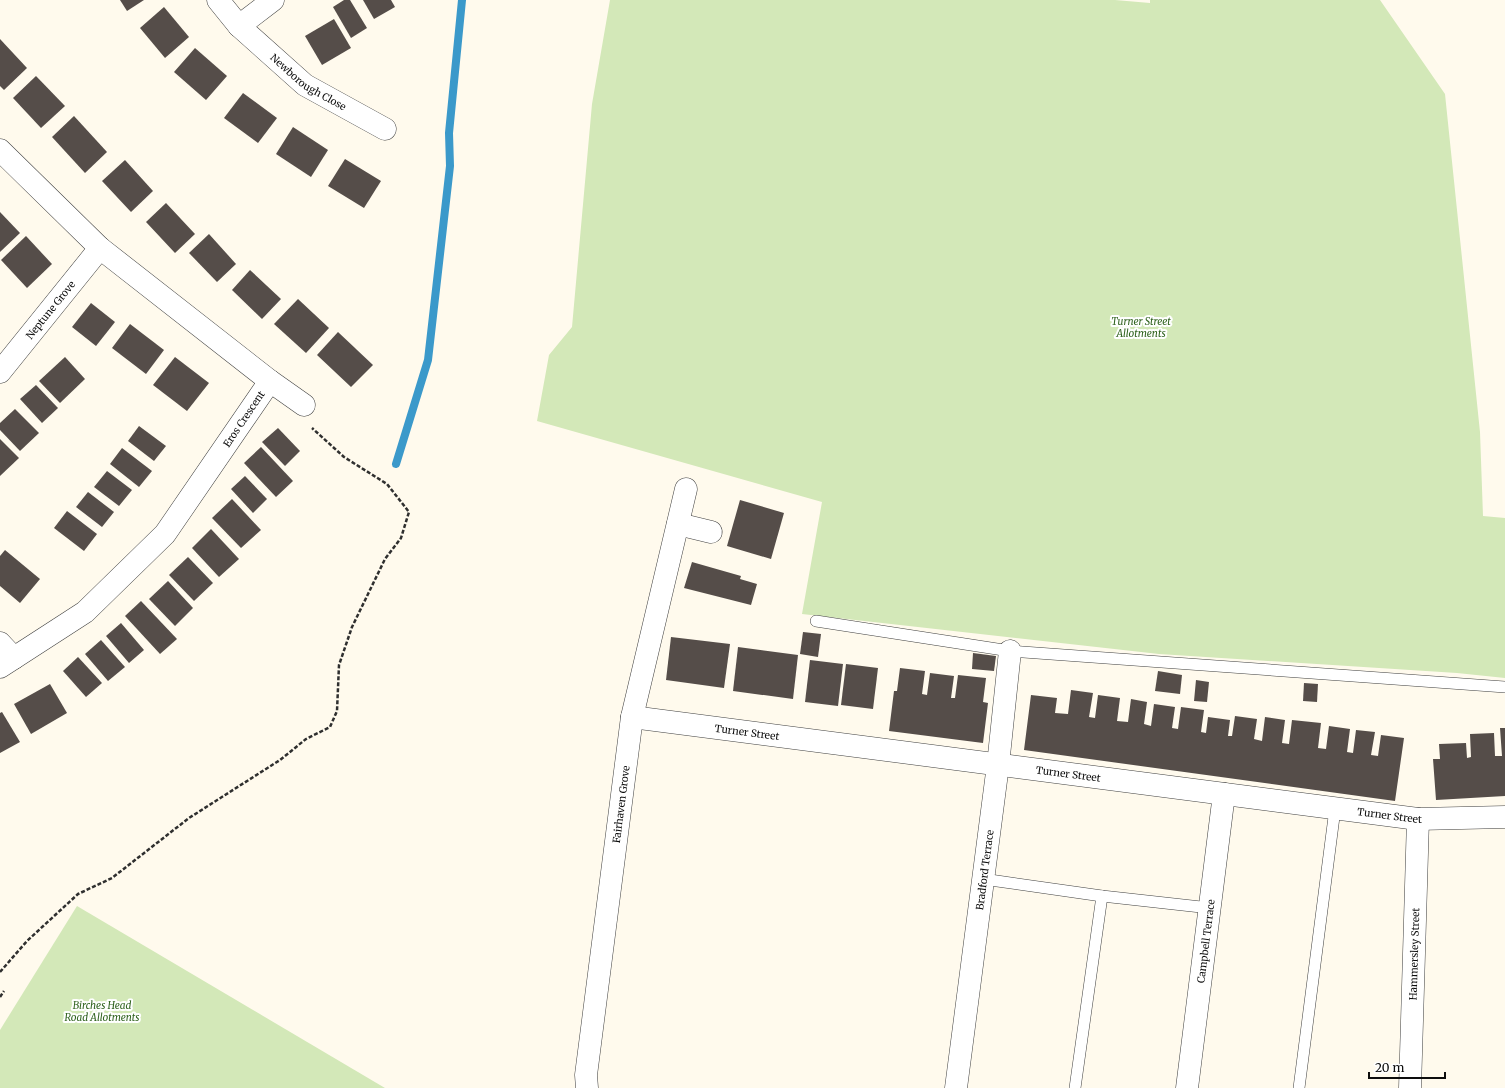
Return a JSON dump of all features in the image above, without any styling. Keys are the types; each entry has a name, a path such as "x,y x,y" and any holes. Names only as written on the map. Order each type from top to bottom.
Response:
{"street":[{"name":"Newborough Close","path":"218,0 239,26 305,85 385,129"},
{"path":"239,26 273,0"},
{"name":"Eros Crescent","path":"0,150 100,248 270,381 165,534 85,612 5,656"},
{"name":"Neptune Grove","path":"0,372 100,248"},
{"path":"270,381 304,405"},
{"name":"Fairhaven Grove","path":"587,1088 586,1075 632,717 686,489"},
{"path":"678,524 711,532"},
{"name":"Bradford Terrace","path":"956,1088 998,764 1010,651"},
{"name":"Turner Street","path":"632,717 1418,819 1505,817"},
{"name":"Campbell Terrace","path":"1186,1088 1224,794"},
{"name":"Hammersley Street","path":"1410,1088 1418,819"}],"lane":[{"path":"816,621 1010,651 1505,687"},
{"path":"1299,1088 1336,809"},
{"path":"983,879 1102,896 1210,908"},
{"path":"1075,1088 1102,896"}],"path":[{"path":"0,972 27,941 78,894 112,878 189,818 280,760 306,739 330,727 337,711 339,665 352,626 385,559 401,538 409,512 387,484 344,457 310,426 304,405"},
{"path":"0,998 4,991"}],"green space":[{"name":"Turner Street Allotments","path":"610,0 1115,0 1150,3 1150,0 1380,0 1445,94 1480,432 1483,516 1505,518 1505,678 1457,673 1159,654 802,614 822,502 537,421 549,355 572,327 592,104"},
{"name":"Birches Head Road Allotments","path":"77,906 385,1088 0,1088 0,1030"}],"building":[{"path":"120,0 144,0 127,11"},
{"path":"344,0 350,0 367,28 351,38 333,7"},
{"path":"363,0 391,0 395,7 374,19"},
{"path":"164,7 189,37 165,58 140,28"},
{"path":"334,19 351,48 322,65 305,36"},
{"path":"0,39 27,68 4,90 0,86"},
{"path":"195,48 227,76 206,100 174,72"},
{"path":"36,76 65,106 41,128 13,98"},
{"path":"243,93 277,118 258,143 224,118"},
{"path":"74,116 107,152 85,173 52,137"},
{"path":"293,127 328,150 311,177 276,154"},
{"path":"345,159 381,181 364,208 328,186"},
{"path":"125,160 153,191 131,212 102,181"},
{"path":"166,203 195,234 175,253 146,222"},
{"path":"0,212 20,233 0,252"},
{"path":"209,234 236,264 217,282 189,253"},
{"path":"26,236 52,264 27,288 1,260"},
{"path":"250,270 281,299 262,319 232,290"},
{"path":"298,299 329,328 306,353 274,324"},
{"path":"91,303 115,322 96,346 72,327"},
{"path":"130,324 164,350 146,374 112,348"},
{"path":"338,332 373,365 351,387 317,355"},
{"path":"65,357 85,379 60,403 39,381"},
{"path":"175,357 209,383 187,411 153,385"},
{"path":"36,385 58,408 42,423 20,399"},
{"path":"15,409 39,433 20,451 0,430 0,423"},
{"path":"139,426 166,446 154,461 128,441"},
{"path":"278,428 300,451 285,466 262,442"},
{"path":"0,439 19,458 0,476"},
{"path":"261,447 293,481 276,497 244,463"},
{"path":"122,448 152,471 139,487 110,464"},
{"path":"107,471 132,490 119,506 94,487"},
{"path":"245,476 267,499 253,513 231,489"},
{"path":"88,492 114,512 102,527 76,507"},
{"path":"232,499 261,530 241,548 212,518"},
{"path":"740,500 784,513 771,559 727,546"},
{"path":"67,511 97,534 84,551 54,528"},
{"path":"211,529 239,559 219,577 192,548"},
{"path":"5,550 40,579 20,603 0,586 0,556"},
{"path":"188,557 213,583 194,601 169,575"},
{"path":"692,562 741,576 740,579 757,584 751,605 684,588"},
{"path":"168,581 193,608 175,626 149,599"},
{"path":"141,601 177,639 160,654 125,616"},
{"path":"121,623 144,650 129,663 106,636"},
{"path":"803,632 821,634 818,657 800,654"},
{"path":"671,637 730,644 724,688 666,680"},
{"path":"101,640 125,667 108,681 85,654"},
{"path":"738,647 798,655 793,699 733,691"},
{"path":"973,653 996,656 994,671 972,669"},
{"path":"78,657 102,683 86,697 63,671"},
{"path":"810,660 843,664 838,706 805,702"},
{"path":"846,664 878,668 873,709 841,705"},
{"path":"900,668 925,671 922,694 927,695 930,673 954,676 951,698 955,698 958,675 986,678 983,702 988,703 983,743 889,731 894,691 897,691"},
{"path":"1158,671 1182,675 1180,694 1155,691"},
{"path":"1196,680 1209,682 1207,702 1194,701"},
{"path":"1304,683 1318,684 1317,702 1303,701"},
{"path":"50,684 67,713 31,734 14,704"},
{"path":"1071,690 1093,693 1089,717 1095,718 1098,695 1120,698 1117,721 1128,722 1131,699 1147,702 1144,724 1151,726 1154,704 1175,707 1172,728 1178,729 1181,707 1204,710 1201,732 1206,733 1208,717 1230,720 1228,736 1232,736 1235,716 1257,719 1254,739 1262,741 1265,717 1285,720 1282,743 1289,744 1292,720 1321,723 1318,748 1326,749 1329,726 1350,729 1347,752 1353,753 1356,730 1375,732 1371,755 1378,756 1381,735 1404,738 1395,801 1024,750 1031,695 1057,698 1055,713 1068,714"},
{"path":"2,712 20,742 0,753 0,713"},
{"path":"1500,728 1505,728 1505,796 1436,800 1433,759 1440,759 1439,744 1466,743 1467,758 1471,757 1470,734 1494,733 1495,756 1502,756"}],"waterway":[{"path":"396,464 428,360 450,166 449,133 462,0"}]}
